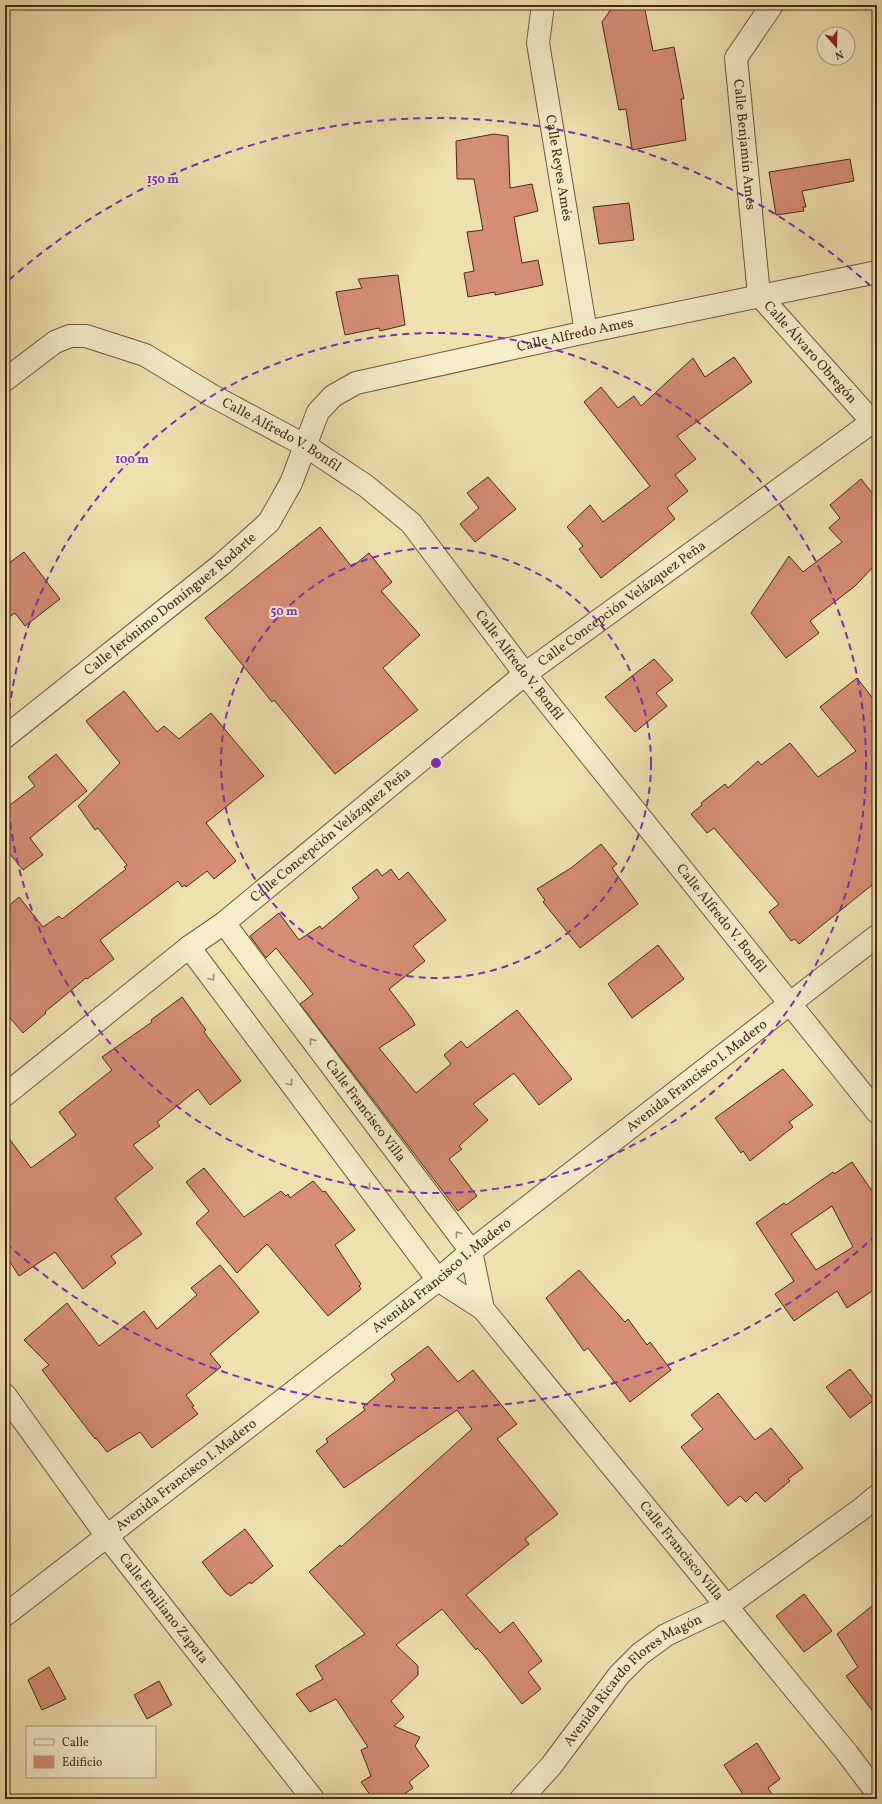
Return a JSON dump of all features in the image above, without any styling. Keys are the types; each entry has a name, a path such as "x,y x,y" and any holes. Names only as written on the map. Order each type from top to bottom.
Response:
{"street":[{"name":"Calle Reyes Amés","path":"543,5 538,43 586,332"},
{"name":"Calle Benjamín Ames","path":"759,295 736,58 772,5"},
{"name":"Calle Alfredo Ames","path":"306,446 318,412 333,396 356,383 759,295 877,272"},
{"name":"Calle Álvaro Obregón","path":"759,295 874,425"},
{"name":"Calle Alfredo V. Bonfil","path":"5,380 55,342 70,336 86,336 145,355 211,394 306,446 366,486 411,523 525,674 877,1112"},
{"name":"Calle Concepción Velázquez Peña","path":"5,1095 189,947 224,922 525,674 874,425"},
{"name":"Calle Jerónimo Domínguez Rodarte","path":"5,737 221,566 269,522 292,484 306,446"},
{"name":"Calle Francisco Villa","path":"224,922 470,1251 483,1309"},
{"name":"Avenida Francisco I. Madero","path":"5,1615 106,1535 438,1280 470,1251 877,936"},
{"name":"Calle Francisco Villa","path":"189,947 438,1280 483,1309 847,1753 877,1794"},
{"name":"Calle Emiliano Zapata","path":"5,1396 106,1535 313,1799"},
{"name":"Avenida Ricardo Flores Magón","path":"522,1799 551,1766 619,1675 640,1654 666,1635 727,1606 860,1510 877,1496"}],"building":[{"path":"614,5 644,5 653,51 674,47 684,99 681,99 686,140 632,150 626,109 619,110 602,22"},
{"path":"494,134 508,136 510,188 532,184 538,211 514,217 522,263 538,260 543,285 495,295 495,292 468,297 464,273 474,271 467,232 483,230 474,179 457,179 456,141"},
{"path":"850,159 854,181 802,191 806,207 803,207 804,211 776,215 769,172"},
{"path":"629,203 634,240 599,244 593,207"},
{"path":"398,275 405,325 380,331 379,328 345,335 336,292 362,288 358,279"},
{"path":"734,357 752,382 677,436 696,459 675,475 688,491 667,508 675,519 601,578 579,549 583,546 567,527 590,505 603,522 650,486 584,402 601,387 618,408 634,396 641,406 693,358 705,377"},
{"path":"488,477 516,509 475,542 460,524 479,508 467,493"},
{"path":"861,479 877,499 877,563 855,586 810,621 819,633 786,658 751,613 789,556 803,572 842,542 829,528 840,518 830,505"},
{"path":"320,527 352,567 369,553 392,582 381,591 420,635 383,668 418,710 335,774 274,700 272,702 205,618"},
{"path":"24,552 60,599 25,626 15,613 5,620 5,566"},
{"path":"654,659 673,680 656,693 667,706 635,732 605,697"},
{"path":"857,678 877,704 877,881 799,944 795,939 791,941 769,912 779,904 714,828 707,833 691,814 702,805 701,803 725,784 728,788 758,761 761,765 790,743 818,777 856,751 820,707"},
{"path":"124,691 157,732 164,726 179,739 211,713 264,776 206,823 236,861 214,879 207,871 186,887 185,885 182,887 178,881 100,940 114,959 87,979 86,978 45,1012 46,1013 23,1033 5,1012 5,909 19,897 43,927 59,916 62,919 126,869 124,867 127,865 98,828 95,830 78,806 120,763 86,721"},
{"path":"56,754 87,791 30,838 43,855 23,870 10,854 5,858 5,806 6,808 35,786 28,777"},
{"path":"601,844 617,864 612,868 638,904 580,948 543,902 545,900 537,889 571,868"},
{"path":"377,869 382,876 391,869 399,880 408,872 446,920 413,946 425,961 389,989 415,1025 379,1048 416,1093 451,1064 444,1055 461,1041 467,1048 517,1010 572,1079 539,1105 514,1073 473,1104 488,1120 459,1146 462,1149 449,1159 477,1196 458,1211 300,1004 313,994 276,948 266,958 250,936 279,913 299,940 320,926 322,929 359,898 352,888"},
{"path":"658,945 684,979 632,1018 608,984"},
{"path":"182,997 206,1030 204,1032 241,1081 210,1105 198,1089 157,1122 160,1126 133,1145 153,1168 115,1198 142,1234 111,1256 116,1263 83,1289 55,1252 19,1276 5,1254 5,1133 31,1168 76,1135 59,1112 112,1070 102,1057 152,1022 151,1020"},
{"path":"783,1069 813,1105 789,1122 793,1127 750,1161 743,1151 741,1153 715,1118"},
{"path":"852,1162 877,1198 877,1294 875,1289 847,1308 837,1291 794,1321 775,1294 794,1281 756,1223 784,1203 786,1205 833,1172 834,1174","holes":["832,1206 853,1247 816,1270 791,1234"]},
{"path":"204,1168 244,1217 281,1191 286,1196 288,1194 290,1198 313,1181 323,1192 325,1191 355,1230 335,1245 361,1284 359,1286 361,1289 328,1316 267,1244 237,1273 196,1223 209,1211 186,1182"},
{"path":"220,1265 259,1312 210,1354 221,1367 186,1395 194,1406 192,1407 198,1414 152,1448 140,1432 107,1452 96,1438 95,1439 42,1370 49,1365 24,1340 67,1303 99,1346 144,1311 157,1329 197,1295 191,1288"},
{"path":"579,1270 625,1322 628,1319 647,1345 650,1342 671,1370 630,1402 588,1348 584,1351 546,1298"},
{"path":"428,1346 458,1382 473,1370 517,1424 497,1439 558,1514 525,1539 529,1544 466,1595 500,1633 513,1622 542,1661 528,1672 541,1689 522,1704 483,1654 477,1648 476,1650 442,1609 396,1645 418,1666 418,1675 391,1701 404,1717 394,1726 420,1737 415,1746 429,1766 409,1782 413,1788 397,1799 373,1799 361,1782 371,1776 361,1750 368,1747 336,1699 310,1712 296,1694 323,1679 315,1666 365,1634 309,1572 340,1545 341,1547 472,1429 457,1410 344,1488 316,1451 328,1442 326,1439 365,1410 363,1407 395,1380 391,1374"},
{"path":"850,1369 874,1400 850,1418 826,1387"},
{"path":"718,1393 755,1440 771,1428 803,1468 788,1479 790,1481 765,1502 756,1492 746,1502 740,1496 728,1506 681,1447 703,1429 691,1415"},
{"path":"245,1529 273,1566 251,1584 250,1582 231,1596 226,1593 202,1562"},
{"path":"804,1594 832,1631 804,1652 776,1616"},
{"path":"877,1602 877,1717 846,1676 858,1667 837,1634"},
{"path":"49,1667 66,1699 42,1710 28,1680"},
{"path":"159,1681 172,1705 147,1719 134,1695"},
{"path":"757,1743 780,1779 768,1788 775,1799 746,1799 724,1765"}]}
